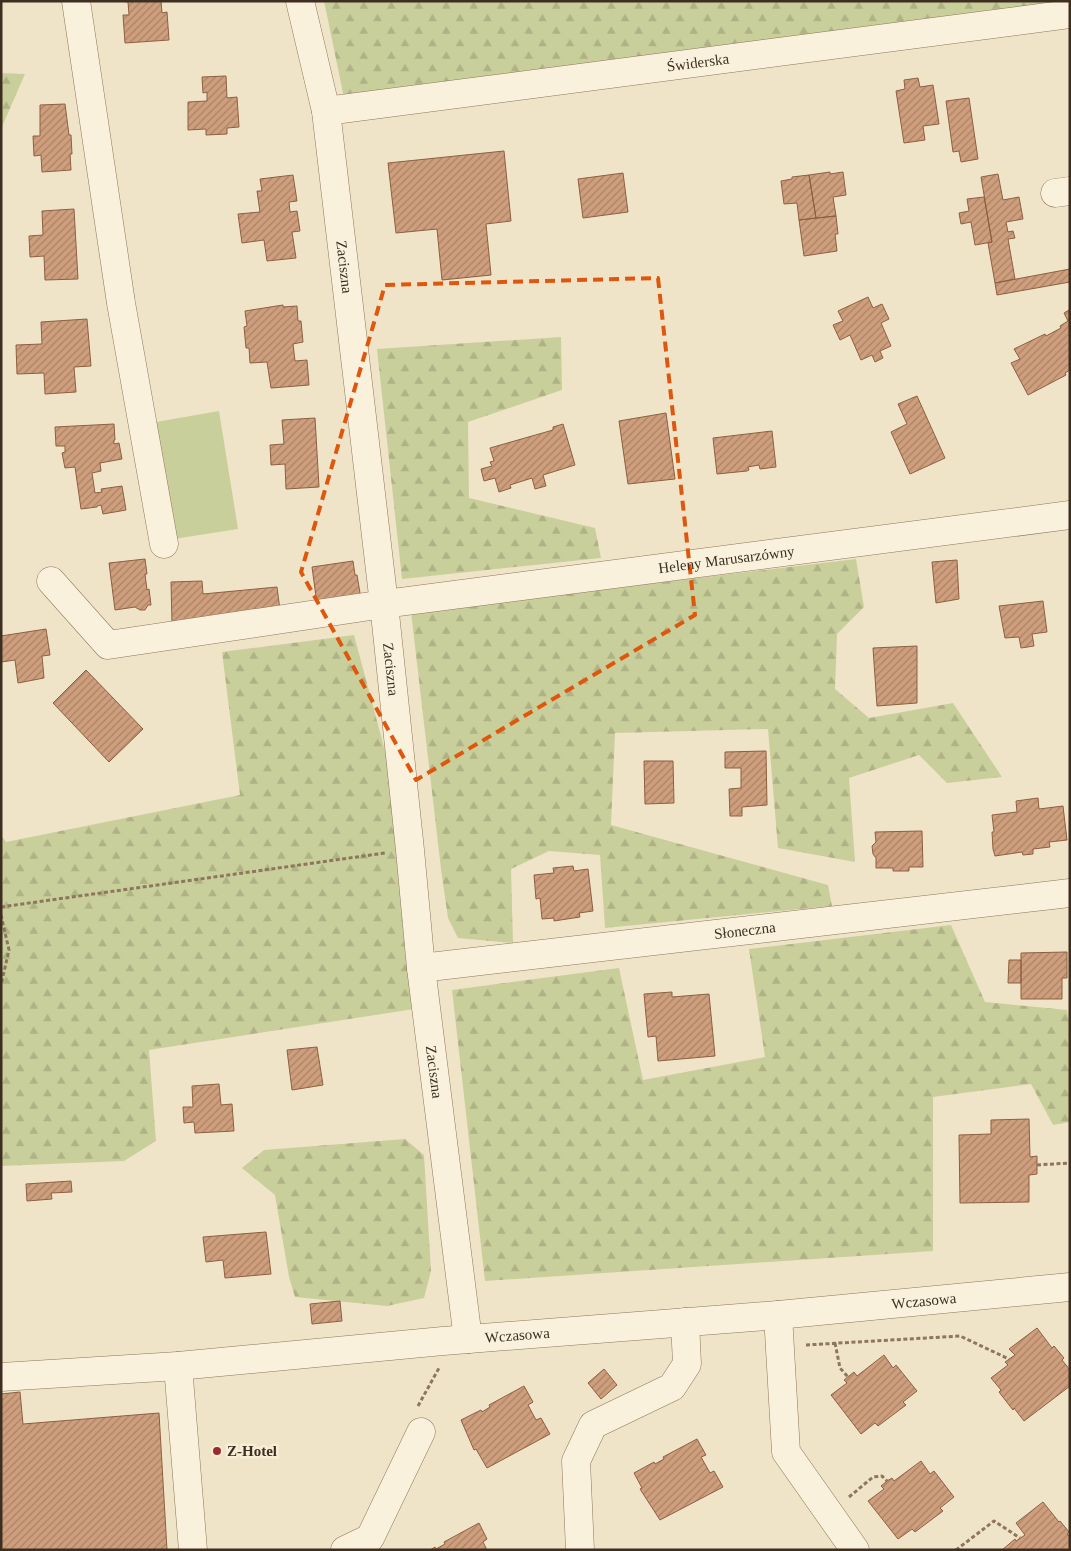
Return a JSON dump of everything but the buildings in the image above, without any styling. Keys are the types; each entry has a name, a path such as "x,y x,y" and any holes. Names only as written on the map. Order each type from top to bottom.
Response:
{"street":[{"path":"76,1 120,303 164,544"},
{"name":"Zaciszna","path":"300,1 326,110 384,604 410,850 456,1340"},
{"name":"Świderska","path":"326,110 1070,14"},
{"name":"Heleny Marusarzówny","path":"52,581 108,645 384,604 1070,514"},
{"name":"Słoneczna","path":"421,968 1070,893"},
{"name":"Wczasowa","path":"1,1377 178,1366 456,1340 686,1329 779,1330 1070,1287"},
{"path":"580,1550 576,1461 592,1425 672,1387 687,1364 686,1329"},
{"path":"779,1330 786,1452 855,1550"},
{"path":"178,1366 193,1550"},
{"path":"345,1550 370,1538 419,1419"}],"path":[{"path":"1,907 410,850"},
{"path":"1,915 9,950 1,985"},
{"path":"1037,1165 1070,1163"},
{"path":"779,1330 835,1343 960,1336 1009,1359"},
{"path":"419,1419 444,1358 456,1340"},
{"path":"835,1343 840,1368 848,1377"},
{"path":"829,1513 874,1477 882,1476 887,1482"},
{"path":"956,1550 994,1520 1020,1538"}],"highlighted area":[{"path":"658,278 695,615 416,780 301,572 385,285"}],"green space":[{"path":"324,1 1070,1 344,98"},
{"path":"1,73 25,74 1,129"},
{"path":"561,337 562,390 468,422 469,498 595,528 601,558 402,579 377,349"},
{"path":"219,411 238,529 174,539 156,422"},
{"path":"856,559 864,607 837,634 835,689 869,718 953,703 1002,777 947,783 919,755 849,778 855,862 778,848 768,729 615,733 611,825 828,885 832,906 605,928 600,855 549,851 511,869 513,943 458,938 448,918 411,612"},
{"path":"354,635 388,762 414,1009 149,1050 156,1141 124,1161 1,1166 1,835 6,842 240,795 222,652"},
{"path":"951,925 985,1002 1067,1010 1070,1026 1070,1122 1053,1125 1031,1084 933,1097 933,1251 485,1281 452,990 619,968 643,1080 765,1057 749,949"},
{"path":"405,1139 424,1155 431,1271 424,1298 387,1306 295,1297 289,1277 275,1195 242,1168 264,1150"}],"place":[{"name":"Z-Hotel","path":"217,1451"}]}
